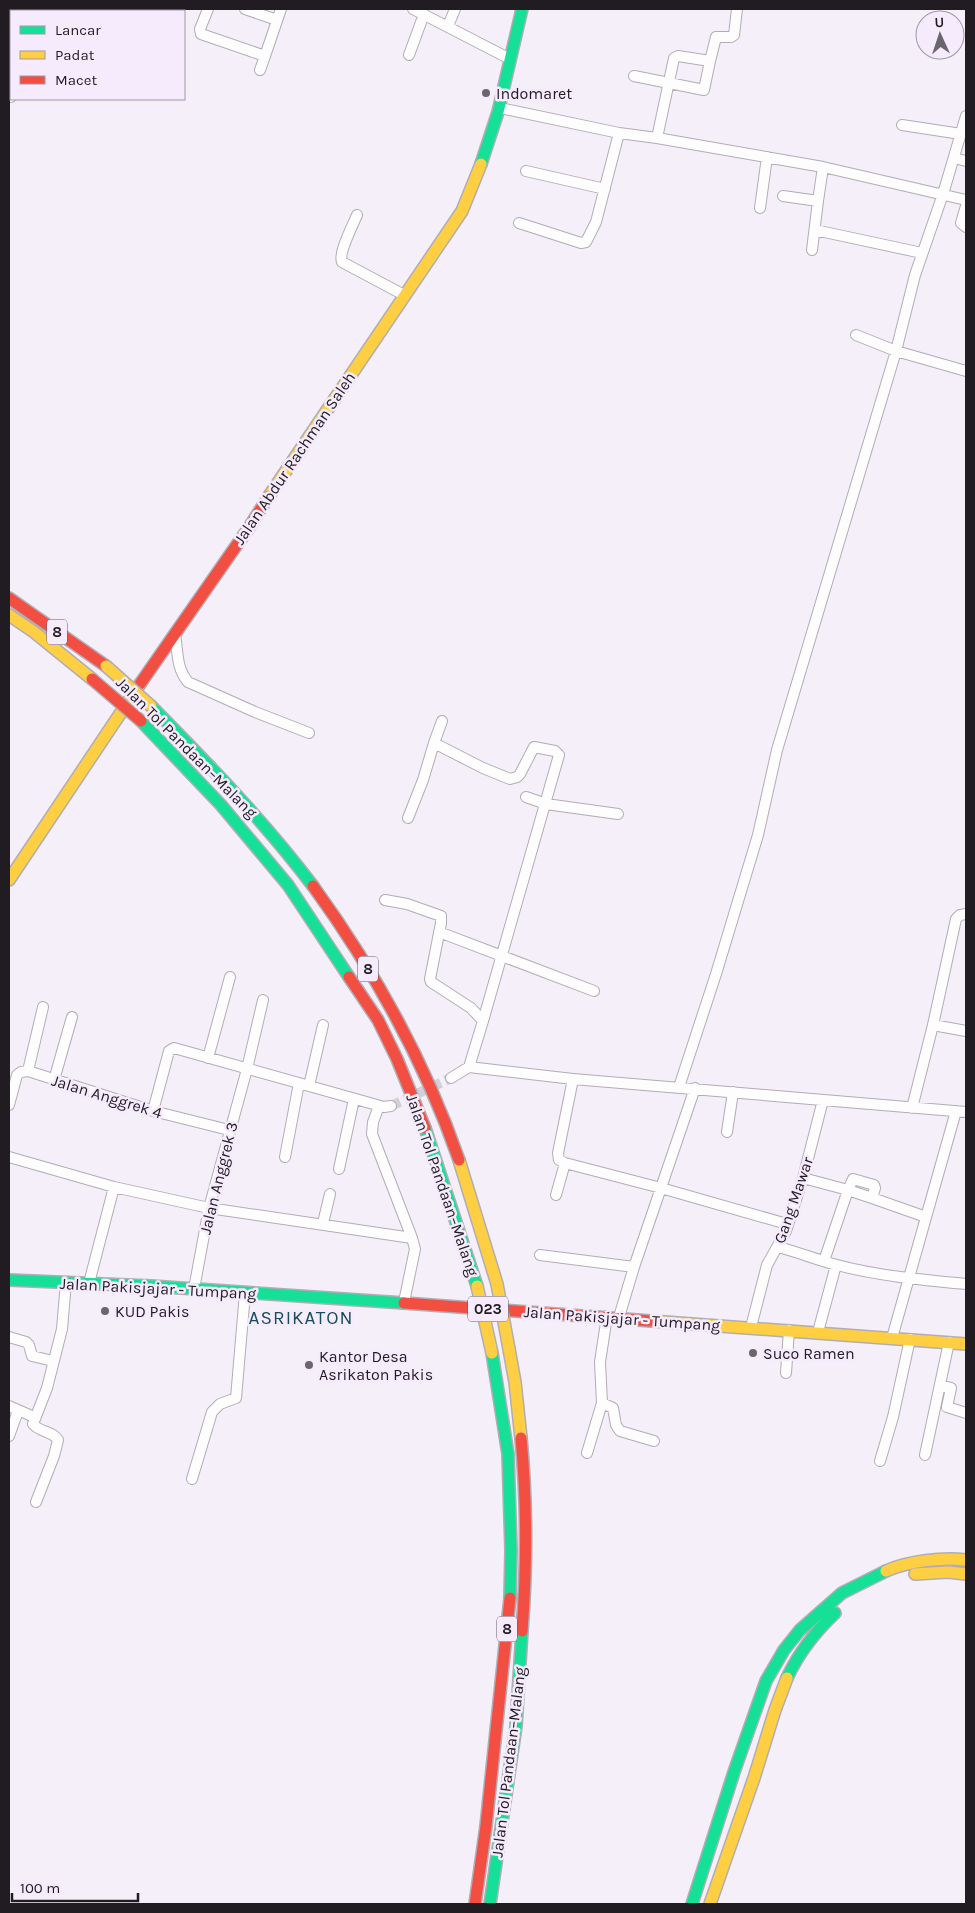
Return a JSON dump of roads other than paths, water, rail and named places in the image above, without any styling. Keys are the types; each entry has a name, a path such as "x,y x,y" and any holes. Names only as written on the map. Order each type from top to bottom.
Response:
{"main road":[{"name":"Jalan Abdur Rachman Saleh","path":"9,880 132,694 250,526 274,487 462,211 477,179 500,108 522,9"},
{"name":"Jalan Tol Pandaan–Malang","path":"9,598 106,666 151,706 238,795 305,876 359,955 401,1028 438,1104 461,1167 497,1284 515,1382 526,1516 526,1590 516,1726 490,1904"},
{"name":"Jalan Tol Pandaan–Malang","path":"9,615 34,632 141,721 221,805 288,885 378,1020 423,1121 477,1286 492,1353 508,1454 510,1568 501,1695 475,1904"},
{"name":"Jalan Pakisjajar - Tumpang","path":"9,1280 404,1302 966,1344"},
{"path":"692,1904 734,1772 766,1681 789,1643 813,1616 842,1593 891,1569 939,1559 966,1560"},
{"path":"710,1904 754,1778 781,1691 794,1661 820,1627 853,1599 896,1579 921,1573 966,1574"},
{"path":"506,1876 514,1786 511,1766"}],"street":[{"path":"208,9 200,30 201,34 264,56"},
{"path":"245,9 277,20"},
{"path":"260,70 281,9"},
{"path":"412,9 510,59"},
{"path":"448,26 455,9"},
{"path":"634,76 704,90 716,37 731,37 734,35 737,9"},
{"path":"409,55 424,14"},
{"path":"657,138 675,57 710,61"},
{"path":"500,108 619,133 824,167 966,200"},
{"path":"679,1087 716,974 758,835 777,750 896,351 922,253 944,194 966,120"},
{"path":"902,125 961,134"},
{"path":"519,223 581,243 586,242 596,222 619,133"},
{"path":"760,208 767,157"},
{"path":"954,158 966,162"},
{"path":"812,250 824,167"},
{"path":"526,171 605,188"},
{"path":"783,196 818,201"},
{"path":"966,206 961,223 966,227"},
{"path":"357,214 340,258 342,262 404,295"},
{"path":"815,230 922,253"},
{"path":"856,335 896,351 966,371"},
{"path":"175,634 179,665 183,677 188,682 255,712 309,733"},
{"path":"408,818 423,780 442,721"},
{"path":"434,743 483,768 510,779 517,778 534,747 555,751 558,753 559,759 469,1067"},
{"path":"526,797 546,804 618,814"},
{"path":"385,900 436,912 440,916 441,923 431,982 471,1008 483,1021"},
{"path":"912,1108 933,1025 956,918 966,914"},
{"path":"439,932 594,991"},
{"path":"208,1058 230,977"},
{"name":"Jalan Anggrek 3","path":"194,1289 209,1208 247,1069 263,1000"},
{"path":"9,1105 17,1075 28,1071 43,1007"},
{"path":"54,1080 72,1017"},
{"path":"285,1157 304,1085 323,1025"},
{"path":"933,1025 966,1031"},
{"path":"153,1111 171,1048 379,1106 391,1106"},
{"path":"451,1078 469,1067 573,1079 961,1112 926,1217 892,1338"},
{"name":"Jalan Anggrek 4","path":"28,1071 153,1111 229,1130"},
{"path":"573,1079 558,1153 559,1160 787,1224"},
{"path":"587,1454 602,1403 599,1372 613,1317 634,1267 694,1088"},
{"path":"727,1132 733,1092"},
{"path":"339,1169 354,1098"},
{"name":"Gang Mawar","path":"752,1327 767,1265 778,1247 803,1178 823,1100"},
{"path":"379,1106 373,1122 372,1134 415,1249 404,1302"},
{"path":"9,1157 114,1187 209,1208 323,1223 412,1238"},
{"path":"556,1195 565,1163"},
{"path":"803,1178 848,1190"},
{"path":"824,1261 853,1179 874,1185 872,1198 926,1217"},
{"path":"89,1283 114,1187"},
{"path":"323,1223 330,1194"},
{"path":"778,1247 836,1265 909,1278 966,1284"},
{"path":"540,1255 634,1267"},
{"path":"818,1332 836,1265"},
{"path":"38,1499 58,1440 56,1436 33,1426 34,1417 47,1388 62,1330 66,1282"},
{"path":"192,1479 212,1412 220,1404 234,1400 238,1392 245,1293"},
{"path":"786,1374 789,1330"},
{"path":"9,1338 26,1342 29,1345 32,1356 53,1361"},
{"path":"880,1461 893,1417 910,1339"},
{"path":"925,1455 949,1342"},
{"path":"940,1385 952,1388 947,1408 966,1412"},
{"path":"602,1403 614,1408 616,1425 620,1432 654,1441"},
{"path":"9,1436 14,1409 34,1417"}],"tunnel":[{"path":"391,1106 451,1078"}],"place":[{"name":"Indomaret","path":"486,93"},
{"name":"KUD Pakis","path":"105,1311"},
{"name":"Suco Ramen","path":"753,1353"},
{"name":"Kantor Desa Asrikaton Pakis","path":"309,1365"}],"district":[{"name":"ASRIKATON","path":"301,1317"}]}
